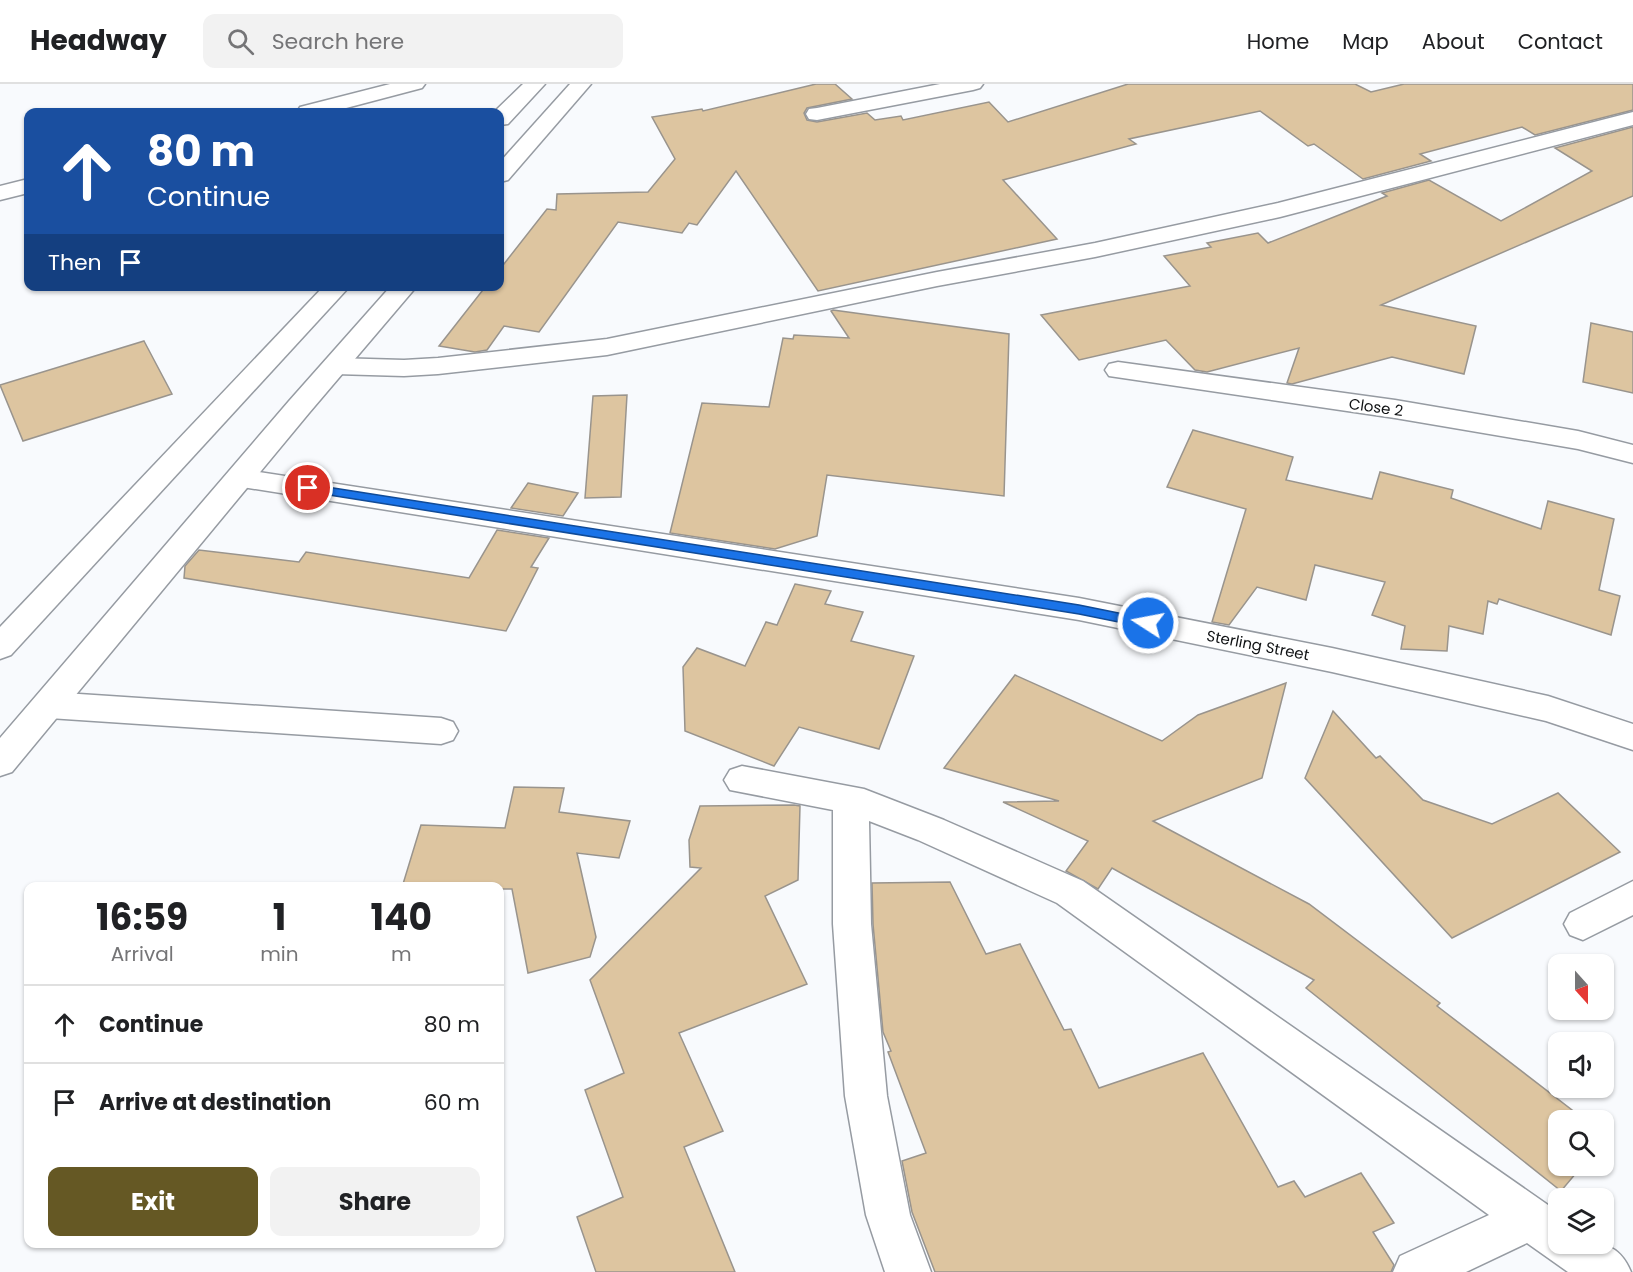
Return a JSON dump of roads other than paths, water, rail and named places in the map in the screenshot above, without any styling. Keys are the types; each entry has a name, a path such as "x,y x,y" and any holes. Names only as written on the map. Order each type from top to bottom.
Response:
{"street":[{"path":"323,108 415,84"},
{"path":"504,115 535,84"},
{"path":"504,171 581,84"},
{"path":"817,114 973,84"},
{"path":"335,366 404,368 438,366 607,346 926,281 1095,250 1280,210 1633,118"},
{"path":"0,193 24,187"},
{"path":"0,647 333,291"},
{"path":"0,762 401,291"},
{"name":"Close 2","path":"1118,370 1395,409 1578,440 1633,454"},
{"name":"Sterling Street","path":"240,478 1079,609 1332,660 1548,709 1633,737"},
{"path":"48,705 441,731"},
{"path":"742,780 851,799 931,830 1070,892 1544,1229"},
{"path":"851,799 852,924 866,1096 888,1215 908,1272"},
{"path":"1583,924 1633,897"},
{"path":"1416,1272 1544,1229"},
{"path":"1581,1254 1608,1272"}]}
